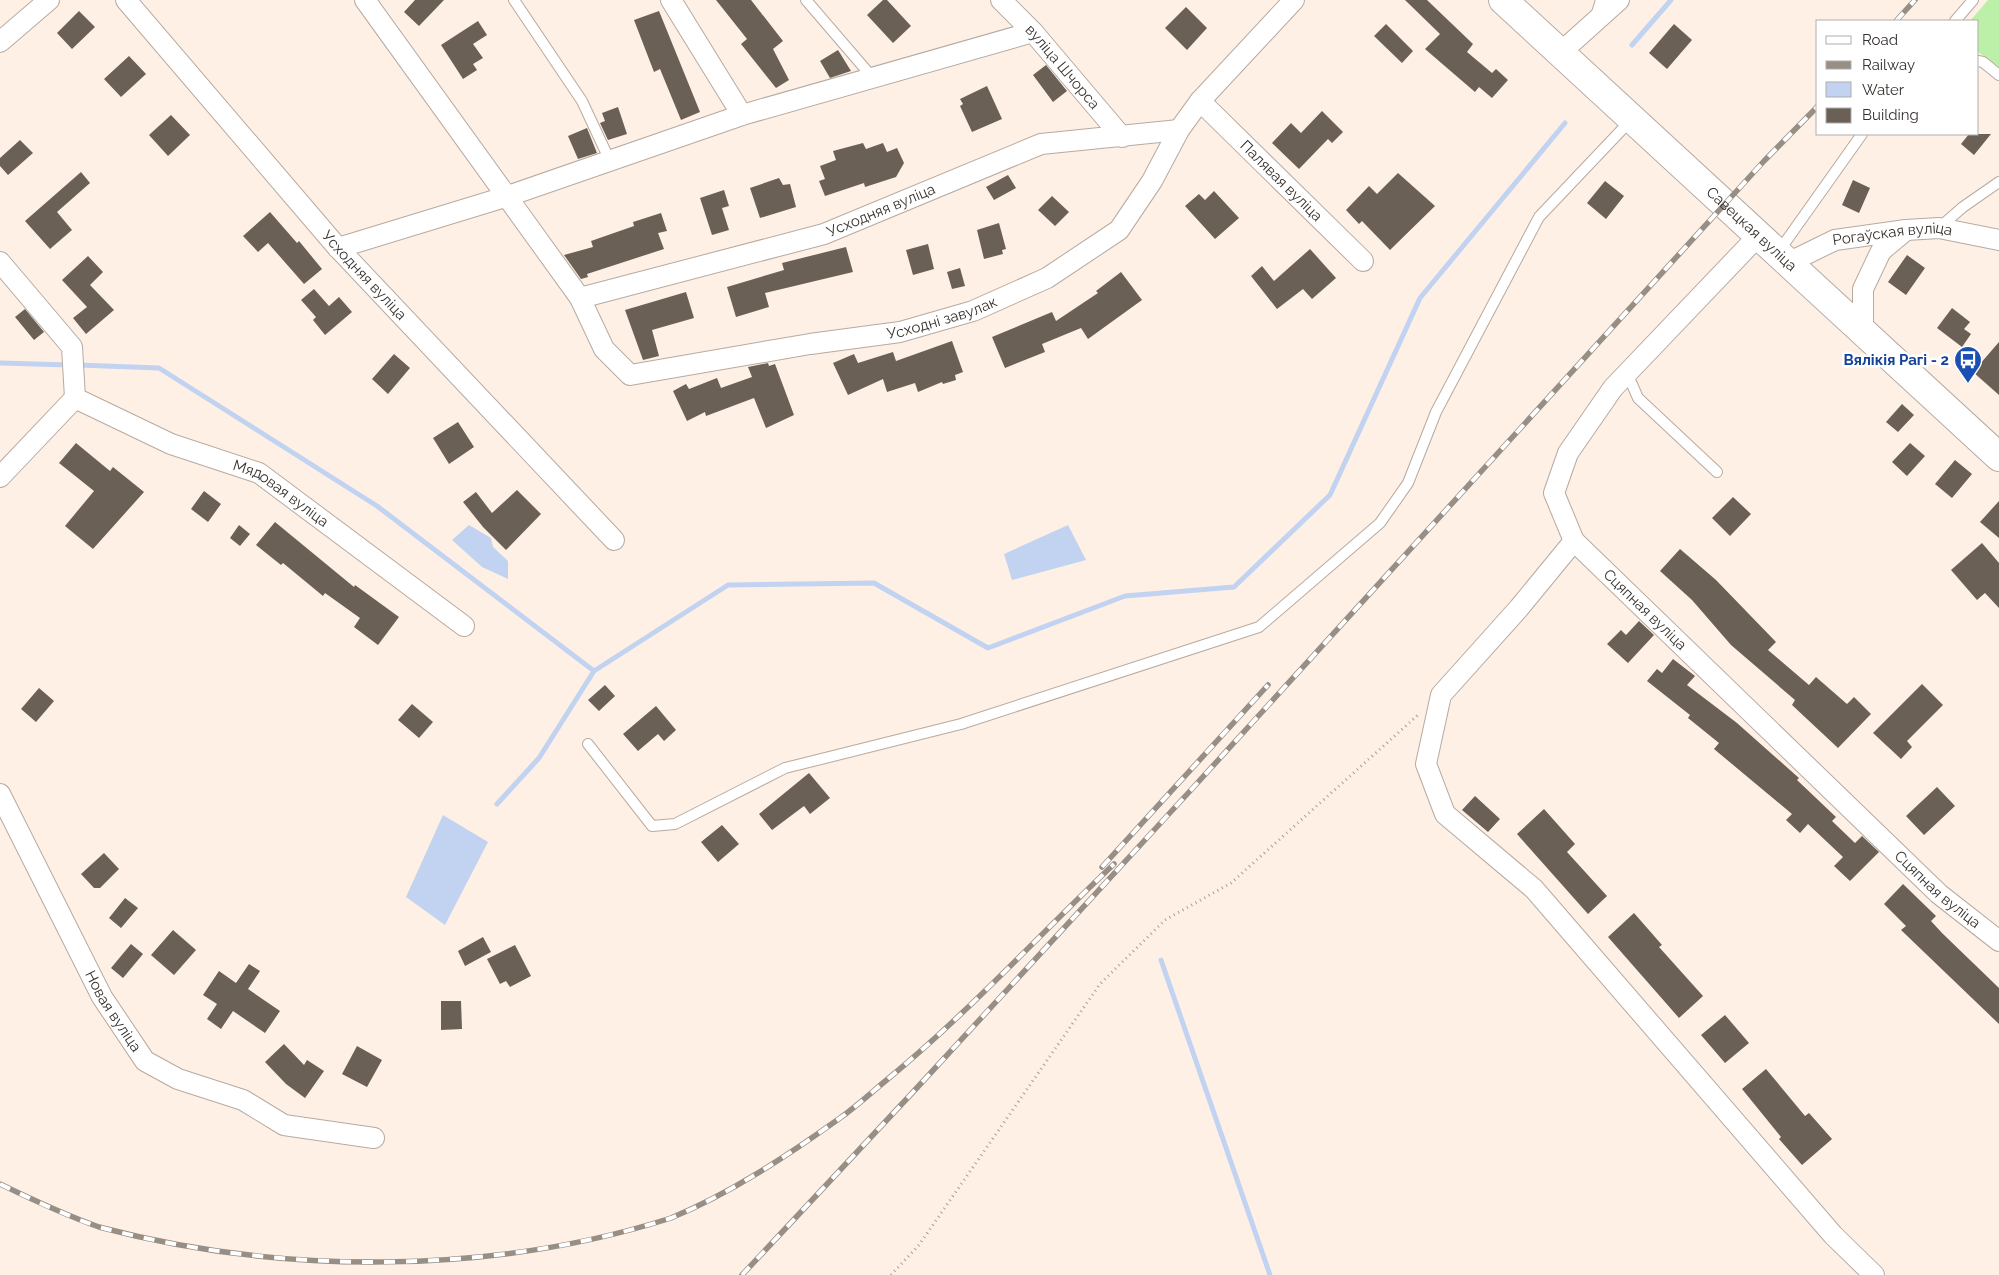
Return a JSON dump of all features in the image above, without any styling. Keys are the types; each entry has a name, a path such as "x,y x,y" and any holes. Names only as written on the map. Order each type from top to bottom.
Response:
{"main road":[{"name":"Савецкая вуліца","path":"1503,0 1999,457"}],"street":[{"path":"0,42 49,0"},
{"name":"Усходняя вуліца","path":"126,0 338,248 614,540"},
{"path":"365,0 505,197 580,298"},
{"path":"671,0 742,115"},
{"name":"вуліца Шчорса","path":"1001,0 1033,32 1122,137"},
{"name":"Усходні завулак","path":"580,298 604,348 630,375 810,344 900,332 973,311 990,304 1047,278 1119,230 1152,181 1180,130 1200,101 1294,0"},
{"path":"1560,53 1619,0"},
{"path":"338,248 505,197 742,115 1033,32"},
{"name":"Палявая вуліца","path":"1200,101 1363,261"},
{"name":"Усходняя вуліца","path":"580,298 824,234 1041,144 1180,130"},
{"name":"Рогаўская вуліца","path":"1776,250 1906,230 1939,228 1999,240"},
{"path":"1863,330 1863,289 1882,251 1906,230"},
{"name":"Сцяпная вуліца","path":"1776,250 1627,373 1613,388 1568,452 1554,493 1574,541 1939,894 1999,941"},
{"path":"0,262 72,347 75,398 0,477"},
{"name":"Мядовая вуліца","path":"75,398 171,444 259,473 464,626"},
{"path":"1574,541 1519,608 1441,695 1426,764 1445,814 1534,889 1833,1235 1874,1275"},
{"name":"Новая вуліца","path":"0,794 102,997 145,1060 178,1079 243,1100 284,1125 374,1138"}],"lane":[{"path":"514,0 582,101 610,161"},
{"path":"806,0 873,78"},
{"path":"1593,24 1601,0"},
{"path":"1956,20 1973,0"},
{"path":"1979,61 1984,62 1999,75"},
{"path":"588,744 652,826 675,824 784,768 961,724 1259,626 1380,523 1408,482 1436,412 1539,217 1633,118"},
{"path":"1776,250 1861,135"},
{"path":"1939,228 1963,207 1999,182"},
{"path":"1627,373 1638,398 1716,472"}],"path":[{"path":"890,1275 919,1244 1100,984 1165,920 1231,883 1441,695"}],"green space":[{"path":"1988,0 1999,0 1999,67 1979,53 1979,20 1971,20"}],"water":[{"path":"469,525 491,538 493,547 508,561 508,579 482,567 452,540"},
{"path":"1068,525 1086,560 1012,580 1004,554"},
{"path":"443,815 488,842 445,925 406,897"}],"building":[{"path":"415,0 444,0 419,26 404,12"},
{"path":"716,0 751,0 783,41 773,49 789,80 776,88 741,44 747,39"},
{"path":"883,0 887,0 911,26 893,43 867,15"},
{"path":"1405,0 1427,0 1473,44 1467,52 1492,73 1496,69 1508,80 1492,98 1479,87 1475,92 1425,49 1440,34"},
{"path":"1186,7 1207,28 1187,50 1165,28"},
{"path":"79,11 95,27 72,49 57,33"},
{"path":"659,11 700,112 681,120 660,69 654,72 634,20"},
{"path":"478,21 487,35 473,44 483,58 473,64 477,70 463,79 441,45"},
{"path":"1386,24 1413,51 1402,63 1374,36"},
{"path":"1674,24 1692,40 1667,69 1649,53"},
{"path":"838,50 851,71 830,78 820,61"},
{"path":"129,56 146,74 121,97 104,79"},
{"path":"1046,65 1067,91 1053,102 1033,75"},
{"path":"987,86 1002,119 972,132 960,106 963,104 960,99"},
{"path":"618,107 627,134 608,140 600,123 605,121 602,113"},
{"path":"1322,111 1343,132 1332,143 1328,139 1299,169 1272,143 1291,123 1301,133"},
{"path":"171,115 190,135 168,156 149,135"},
{"path":"587,128 597,153 578,159 568,136"},
{"path":"1991,134 1974,155 1961,144 1968,135"},
{"path":"20,140 33,153 8,175 0,166 0,158"},
{"path":"863,143 866,149 883,143 887,152 897,148 904,163 896,177 865,187 864,183 825,196 819,181 825,179 820,166 836,160 833,151"},
{"path":"81,172 90,183 57,212 72,230 50,249 25,221"},
{"path":"1398,173 1435,206 1390,250 1362,221 1359,224 1346,210 1369,186 1377,194"},
{"path":"1008,175 1016,188 994,200 986,187"},
{"path":"779,178 783,185 790,184 796,207 760,218 750,188"},
{"path":"1853,180 1870,188 1859,213 1842,205"},
{"path":"1605,181 1624,196 1606,219 1587,203"},
{"path":"724,190 729,206 722,208 729,230 712,235 700,198"},
{"path":"1214,191 1239,218 1215,239 1185,206 1199,194 1205,200"},
{"path":"1052,196 1069,212 1055,226 1038,210"},
{"path":"270,212 297,243 299,241 322,269 304,284 268,243 258,252 243,236"},
{"path":"661,213 667,231 658,233 664,249 587,274 588,277 581,279 564,255 593,247 591,241 634,226 633,222"},
{"path":"999,223 1006,249 1002,250 1003,254 984,259 977,230"},
{"path":"928,244 934,269 913,275 906,250"},
{"path":"846,247 853,272 765,293 769,307 736,317 727,287 784,270 782,263"},
{"path":"1310,249 1336,278 1312,299 1303,289 1277,309 1251,276 1262,266 1274,281"},
{"path":"1907,255 1925,268 1906,295 1888,282"},
{"path":"88,256 103,272 90,285 114,310 86,334 73,318 87,307 62,280"},
{"path":"960,268 965,286 952,289 947,272"},
{"path":"1121,272 1142,300 1088,339 1081,328 1042,344 1045,352 1005,368 992,337 1052,312 1056,321 1098,293 1096,291"},
{"path":"314,289 329,306 339,297 352,312 325,335 313,320 316,317 301,300"},
{"path":"686,292 694,318 652,330 659,356 643,360 625,310"},
{"path":"1952,308 1970,322 1964,329 1971,334 1962,347 1937,328"},
{"path":"25,309 44,332 34,340 15,317"},
{"path":"952,341 963,372 955,375 956,380 943,384 942,382 918,392 915,383 887,392 883,379 848,395 833,363 854,354 858,363 893,352 896,361"},
{"path":"1999,342 1999,395 1973,372"},
{"path":"394,354 410,368 388,394 372,379"},
{"path":"768,363 769,366 775,364 794,415 766,428 754,398 706,416 705,412 687,421 673,391 686,384 689,389 717,378 721,388 752,377 748,367"},
{"path":"1902,404 1914,415 1898,432 1886,422"},
{"path":"458,422 474,447 449,464 433,438"},
{"path":"76,443 110,471 113,467 144,492 93,549 65,526 94,491 59,463"},
{"path":"1910,443 1925,456 1907,476 1892,462"},
{"path":"1955,460 1972,474 1952,498 1935,484"},
{"path":"517,490 541,514 506,550 483,527 463,502 476,492 492,513"},
{"path":"204,491 221,504 208,522 191,509"},
{"path":"1733,497 1751,514 1730,536 1712,518"},
{"path":"1999,501 1999,538 1980,522"},
{"path":"275,522 354,587 355,585 399,617 378,645 354,627 360,618 325,593 323,596 283,563 281,565 256,545"},
{"path":"239,525 250,534 240,546 230,538"},
{"path":"1982,543 1999,563 1999,608 1985,593 1977,600 1951,570"},
{"path":"1680,549 1716,580 1776,642 1768,650 1809,685 1816,677 1847,704 1854,697 1871,714 1838,748 1792,705 1795,700 1731,645 1692,600 1660,571"},
{"path":"1639,621 1654,635 1628,663 1607,644 1621,630 1626,635"},
{"path":"1673,659 1695,676 1687,685 1737,723 1799,778 1797,780 1836,817 1832,821 1855,843 1862,836 1879,852 1850,881 1834,866 1843,857 1808,824 1800,833 1786,820 1792,814 1714,749 1719,743 1688,718 1690,715 1647,681 1657,669 1662,673"},
{"path":"1922,684 1943,705 1907,741 1912,747 1901,759 1873,733"},
{"path":"605,685 615,696 599,711 588,700"},
{"path":"39,688 54,701 36,722 21,709"},
{"path":"412,704 433,722 419,738 398,720"},
{"path":"656,706 676,730 664,741 658,734 638,751 623,734"},
{"path":"809,773 830,798 810,814 804,806 772,830 759,814"},
{"path":"1937,787 1955,806 1924,835 1906,816"},
{"path":"1475,796 1500,819 1488,832 1462,810"},
{"path":"1544,809 1575,844 1567,852 1607,896 1588,914 1517,834"},
{"path":"722,825 739,844 718,862 701,842"},
{"path":"104,853 119,869 100,888 94,888 81,874"},
{"path":"1903,884 1936,916 1931,921 1942,933 1999,988 1999,1024 1901,930 1906,926 1884,904"},
{"path":"125,898 138,908 121,928 109,918"},
{"path":"1634,913 1662,945 1659,947 1703,996 1679,1018 1608,937"},
{"path":"173,930 196,950 174,975 151,955"},
{"path":"483,937 491,952 465,966 458,951"},
{"path":"131,944 143,954 123,978 111,968"},
{"path":"515,945 531,976 510,987 506,981 500,984 487,959"},
{"path":"249,964 260,971 248,989 280,1011 265,1033 233,1011 221,1029 207,1019 217,1004 203,995 219,971 236,983"},
{"path":"441,1001 461,1001 462,1029 441,1030"},
{"path":"1725,1015 1749,1043 1725,1063 1701,1035"},
{"path":"284,1044 304,1065 307,1060 324,1071 305,1098 286,1084 265,1062"},
{"path":"357,1046 382,1060 367,1087 342,1074"},
{"path":"1766,1069 1805,1116 1809,1113 1832,1139 1802,1165 1779,1139 1781,1137 1742,1089"}],"waterway":[{"path":"1632,45 1671,0"},
{"path":"497,804 539,758 594,671 728,585 874,583 988,648 1125,596 1234,587 1330,495 1420,298 1565,123"},
{"path":"0,363 69,365"},
{"path":"78,365 159,368 377,506 594,671"},
{"path":"1161,960 1270,1275"}],"railway":[{"path":"1897,20 1915,0"},
{"path":"742,1275 1190,791 1764,161 1816,108"},
{"path":"1102,867 1268,685"},
{"path":"0,1184 49,1207 99,1227 168,1243 240,1254 313,1260 386,1262 460,1259 532,1250 603,1237 671,1218 715,1197 758,1173 853,1109 947,1027 1114,864"}],"place":[{"name":"Вялікія Рагі - 2","path":"1968,384"}]}
